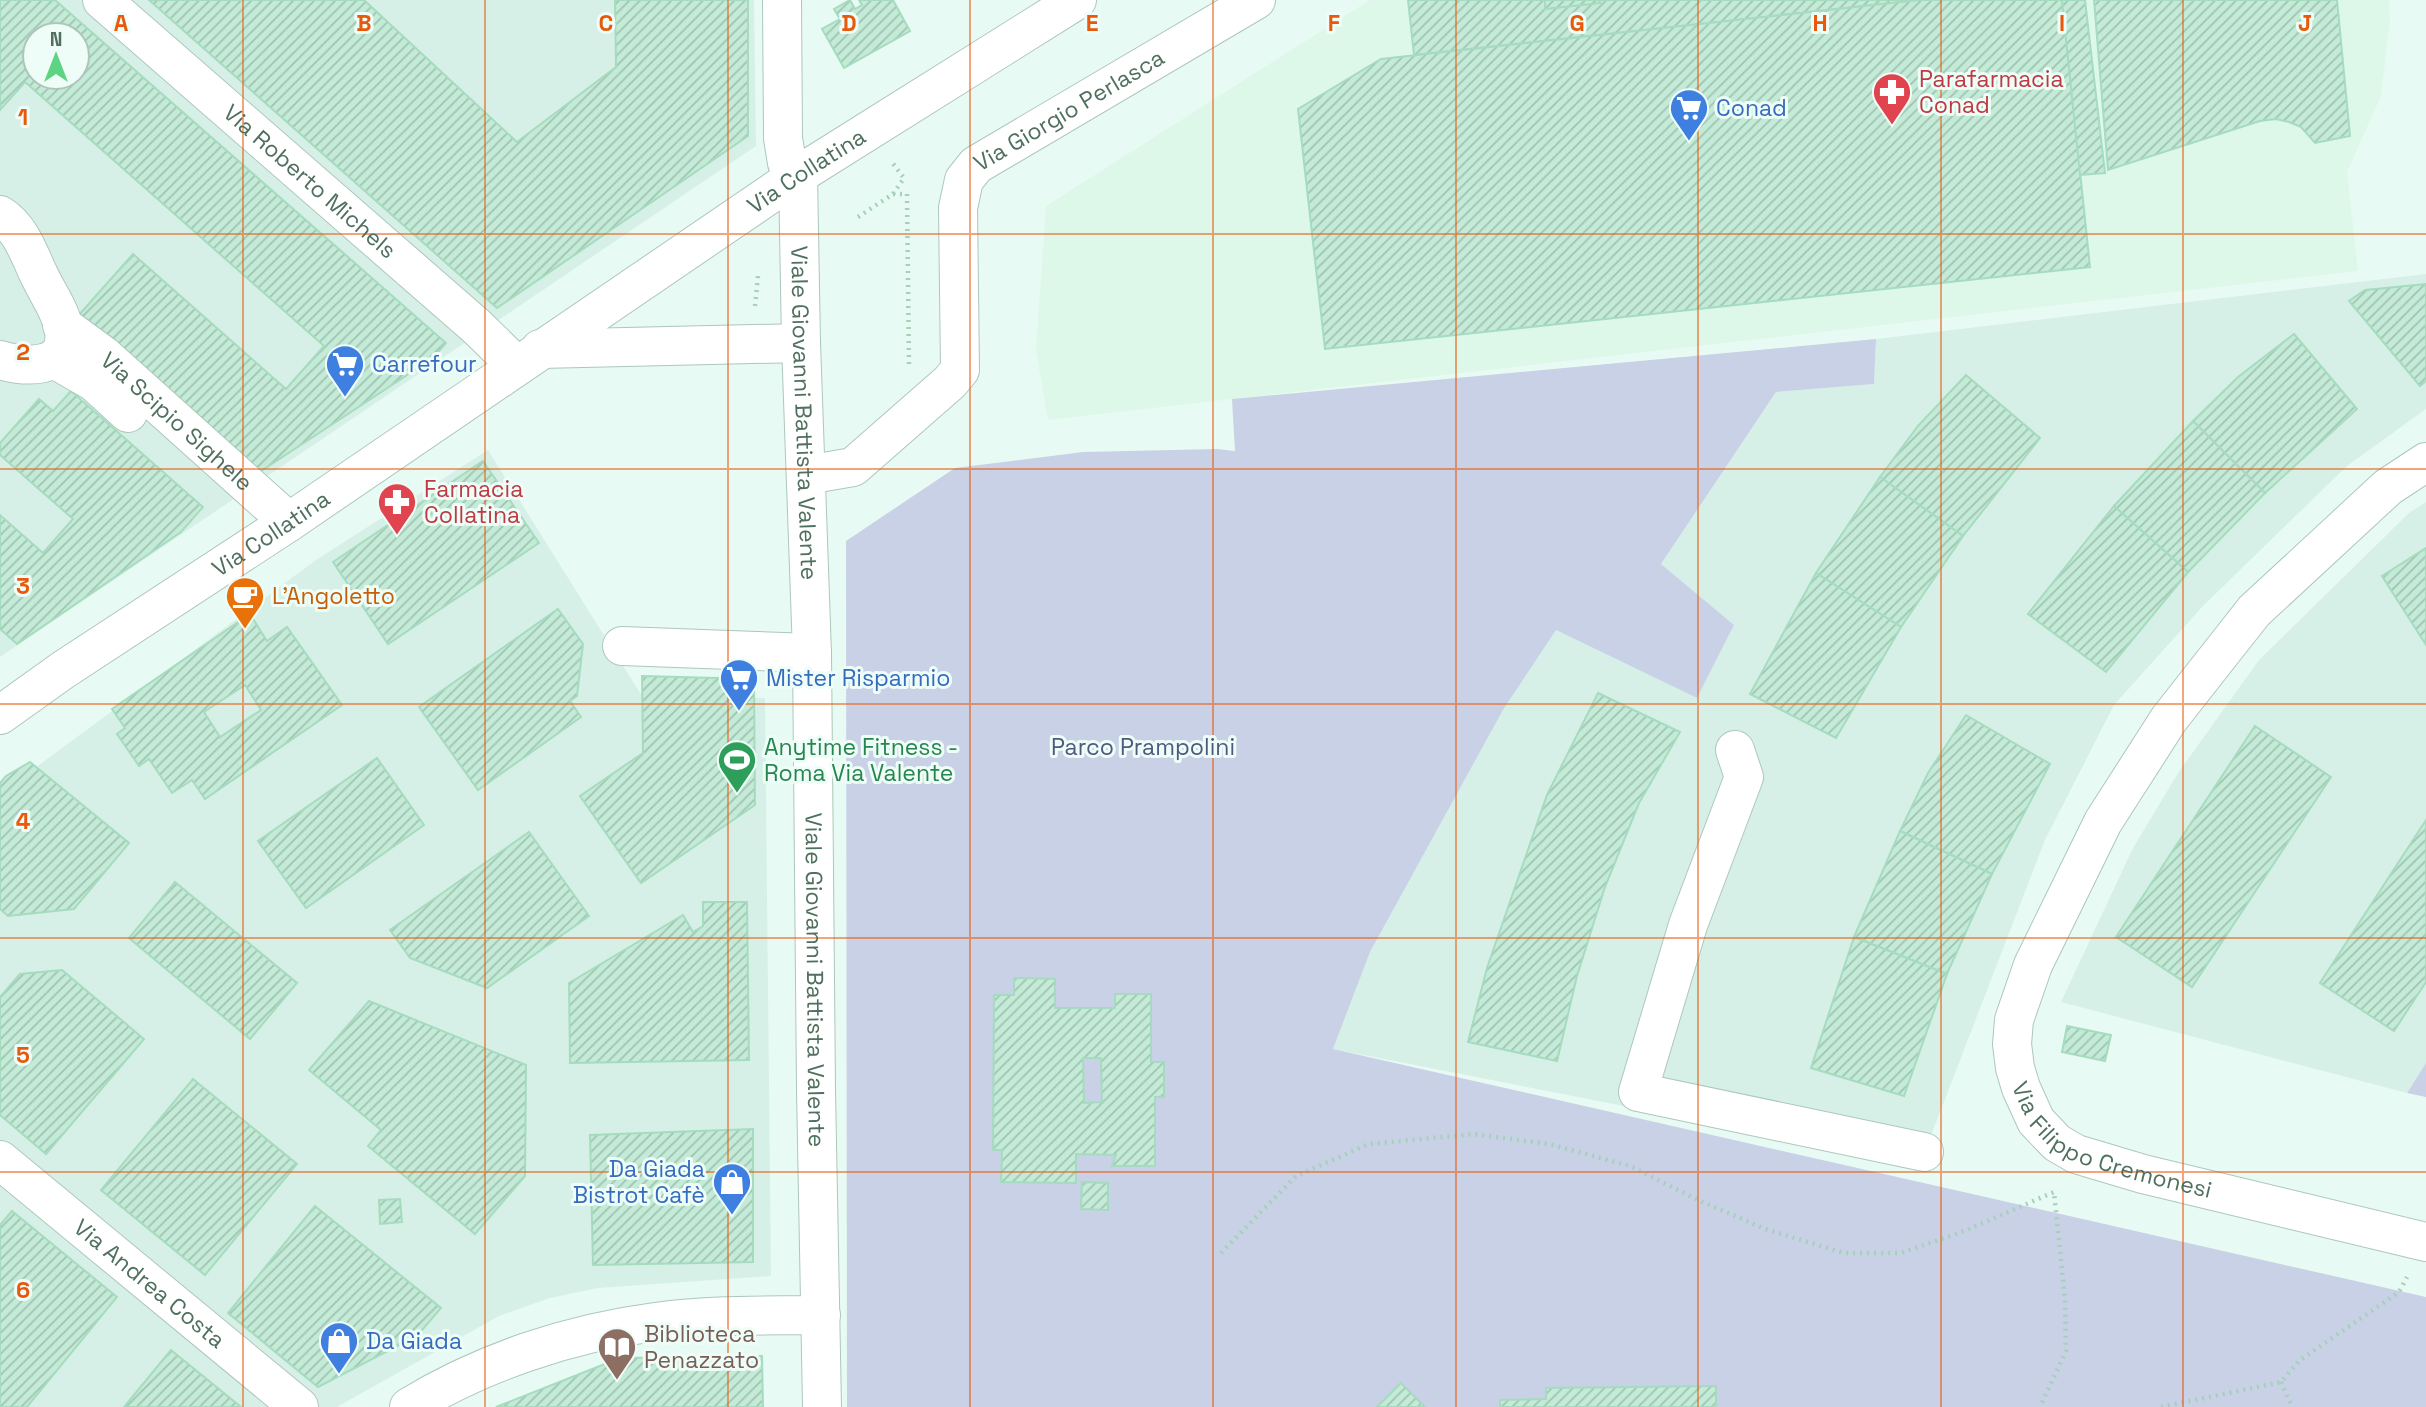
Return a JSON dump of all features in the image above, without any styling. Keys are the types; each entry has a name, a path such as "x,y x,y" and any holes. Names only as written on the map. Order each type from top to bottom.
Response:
{"street":[{"name":"Via Roberto Michels","path":"102,0 476,326 528,357"},
{"path":"782,0 783,138 787,163 798,175"},
{"name":"Via Collatina","path":"6,699 278,529 798,175 1077,0"},
{"name":"Via Giorgio Perlasca","path":"807,475 853,467 950,382 960,370 957,208 964,180 976,165 1256,0"},
{"name":"Viale Giovanni Battista Valente","path":"798,175 812,653 822,1407"},
{"name":"Via Scipio Sighele","path":"0,215 8,220 20,236 58,342 103,355 278,529"},
{"path":"0,360 29,365 43,364 58,342"},
{"path":"528,357 801,343"},
{"name":"Via Filippo Cremonesi","path":"2426,462 2388,487 2254,611 2169,719 2103,822 2033,965 2014,1020 2012,1044 2021,1088 2036,1121 2057,1143 2076,1154 2154,1177 2426,1242"},
{"path":"622,646 812,653"},
{"path":"1735,750 1744,777 1688,925 1638,1092 1924,1152"},
{"name":"Via Andrea Costa","path":"0,1160 299,1407"},
{"path":"408,1407 471,1374 502,1362 559,1342 620,1327 722,1316 821,1315"}],"path":[{"path":"858,217 893,194 904,178 891,161"},
{"path":"893,194 907,194 909,363 905,374"},
{"path":"755,309 759,272"},
{"path":"1221,1253 1296,1176 1369,1144 1474,1134 1549,1144 1630,1166 1698,1200 1765,1228 1844,1253 1901,1253 1967,1230 2054,1192 2065,1299 2066,1351 2040,1407"},
{"path":"2161,1407 2281,1382 2299,1362 2399,1292 2426,1242"},
{"path":"2281,1382 2292,1407"}],"shaded area":[{"path":"0,0 754,0 756,146 0,657"},
{"path":"1370,0 2389,0 2390,20 2381,96 2347,172 2358,271 1048,420 1036,350 1046,206"},
{"path":"2426,274 2426,409 2347,466 2203,606 2114,705 2045,840 1920,1164 1333,1049 1370,952 1503,710 1556,630 1697,698 1734,625 1661,564 1776,392 1874,384 1876,339"},
{"path":"488,450 642,696 765,698 771,1276 598,1288 550,1298 499,1316 337,1407 0,1407 0,794 316,560"},
{"path":"2426,502 2426,1063 2407,1093 2061,1002 2133,848 2178,773 2259,660 2409,513"}],"green space":[{"name":"Parco Prampolini","path":"1876,339 1874,384 1776,392 1661,564 1734,625 1697,698 1556,630 1503,710 1370,952 1333,1049 2426,1297 2426,1407 847,1407 846,541 955,468 1083,452 1217,449 1235,451 1232,399"},
{"path":"2426,1063 2426,1097 2407,1093"}],"building":[{"path":"0,0 55,0 79,21 21,21 21,86 0,110"},
{"path":"149,0 364,0 517,142 616,67 615,0 748,0 748,136 497,308"},
{"path":"850,0 855,9 862,5 859,0 893,0 910,31 844,68 822,29 840,19 834,9"},
{"path":"1408,0 1545,0 1545,9 1600,3 1599,0 1919,0 1414,55"},
{"path":"1545,0 1599,0 1600,3 1545,9"},
{"name":"Conad","path":"1919,0 2062,0 2090,267 1325,349 1298,109 1381,59"},
{"path":"2062,0 2085,0 2105,173 2080,175"},
{"path":"2094,0 2337,0 2350,136 2315,143 2301,127 2289,122 2276,119 2260,121 2108,170"},
{"path":"91,32 446,343 433,358 258,473 78,316 133,254 286,389 324,346 35,91 91,91"},
{"path":"2426,284 2426,381 2420,386 2349,301 2365,290"},
{"path":"2294,334 2357,409 2265,493 2193,421 2238,377"},
{"path":"1966,375 2040,438 1963,536 1880,477 1918,426"},
{"path":"71,391 203,507 181,532 17,644 0,629 0,515 43,553 73,519 0,455 0,443 39,399 53,411"},
{"path":"2193,421 2265,493 2188,572 2114,506"},
{"path":"483,461 539,543 388,644 333,562"},
{"path":"1880,477 1963,536 1901,627 1816,573"},
{"path":"2114,506 2188,572 2106,672 2028,614"},
{"path":"2426,548 2426,645 2382,576"},
{"path":"1816,573 1901,627 1836,738 1750,694"},
{"path":"558,609 583,644 577,696 570,701 581,717 478,790 419,707"},
{"path":"250,614 267,641 287,627 342,705 205,799 192,780 172,793 149,759 139,766 117,734 125,728 112,709","holes":["245,685 261,710 220,737 204,712"]},
{"path":"642,676 754,679 755,805 641,883 580,796 643,753"},
{"path":"1598,693 1680,732 1639,803 1605,887 1577,976 1557,1061 1468,1042 1487,968 1547,795"},
{"path":"1966,715 2050,764 1992,874 1900,831 1928,773"},
{"path":"2255,726 2331,777 2192,987 2116,937"},
{"path":"377,758 424,825 306,908 258,841"},
{"path":"30,762 129,843 74,909 8,916 0,909 0,783 6,776"},
{"path":"2426,820 2426,982 2394,1031 2320,983"},
{"path":"1900,831 1992,874 1947,974 1854,937"},
{"path":"529,832 589,916 487,988 410,958 390,930"},
{"path":"175,882 297,983 250,1039 129,938"},
{"path":"703,902 747,902 749,1060 570,1063 569,983 683,915 693,932 703,926"},
{"path":"1854,937 1947,974 1904,1096 1811,1068"},
{"path":"62,970 144,1039 46,1154 0,1115 0,997 20,974"},
{"path":"1014,978 1055,979 1055,1008 1115,1008 1115,994 1151,994 1151,1062 1164,1062 1164,1097 1155,1097 1155,1166 1112,1166 1116,1155 1076,1154 1076,1183 1001,1182 1002,1150 993,1150 994,995 1014,995","holes":["1083,1058 1101,1058 1102,1102 1084,1103"]},
{"path":"369,1001 526,1065 525,1176 475,1234 368,1146 381,1130 309,1070"},
{"path":"2067,1026 2111,1035 2105,1061 2062,1052"},
{"path":"193,1079 297,1164 205,1275 101,1190"},
{"path":"753,1129 753,1262 593,1265 590,1135"},
{"path":"1082,1182 1108,1183 1108,1210 1081,1209"},
{"path":"400,1199 402,1222 380,1224 379,1200"},
{"path":"315,1206 441,1308 417,1336 318,1387 228,1313"},
{"path":"12,1211 117,1297 27,1407 0,1407 0,1225"},
{"path":"171,1350 241,1407 124,1407"},
{"path":"762,1356 763,1407 496,1407 620,1358"},
{"path":"1401,1383 1425,1407 1377,1407"},
{"path":"1716,1386 1716,1407 1500,1407 1500,1400 1546,1399 1546,1388"}],"place":[{"name":"Parafarmacia Conad","path":"1892,126"},
{"name":"Conad","path":"1689,142"},
{"name":"Carrefour","path":"345,398"},
{"name":"Farmacia Collatina","path":"397,536"},
{"name":"L'Angoletto","path":"245,630"},
{"name":"Mister Risparmio","path":"739,712"},
{"name":"Anytime Fitness - Roma Via Valente","path":"737,794"},
{"name":"Da Giada Bistrot Cafè","path":"732,1216"},
{"name":"Da Giada","path":"339,1375"},
{"name":"Biblioteca Penazzato","path":"617,1381"}]}
